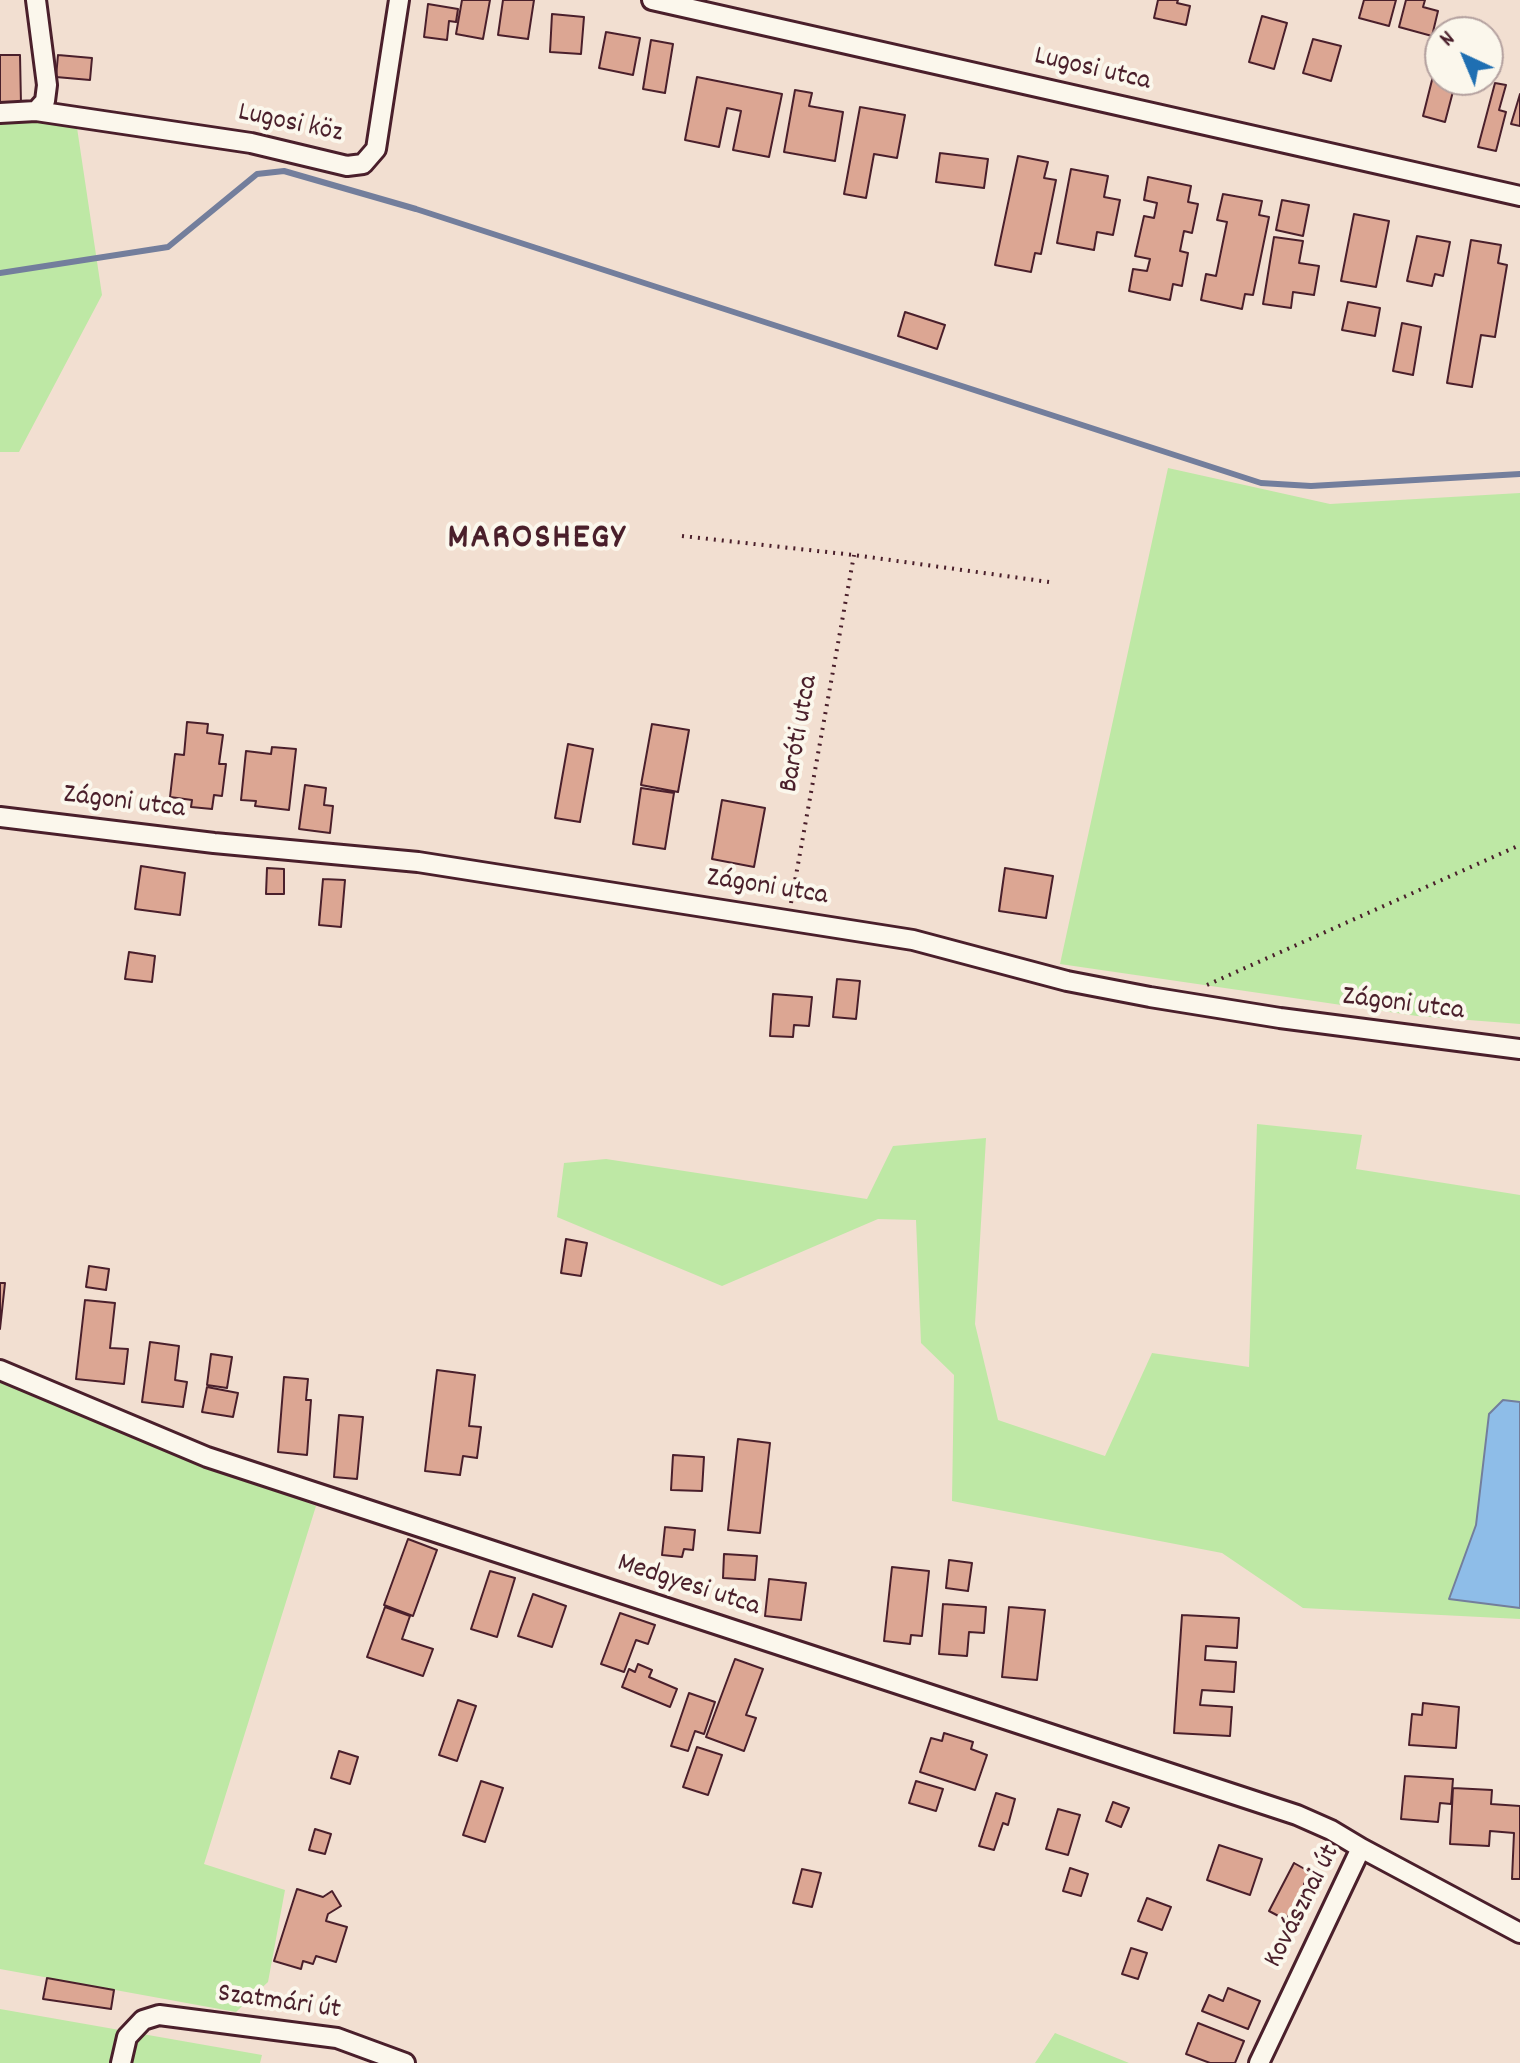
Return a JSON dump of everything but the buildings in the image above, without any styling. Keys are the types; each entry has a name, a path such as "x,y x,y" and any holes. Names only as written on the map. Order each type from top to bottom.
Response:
{"street":[{"path":"0,113 41,106 47,85 36,0"},
{"name":"Lugosi köz","path":"41,106 251,143 347,166 363,164 376,149 399,0"},
{"name":"Lugosi utca","path":"652,0 1520,196"},
{"name":"Zágoni utca","path":"0,817 214,843 418,862 913,940 1067,981 1172,1001 1520,1049"},
{"name":"Medgyesi utca","path":"0,1370 207,1457 1297,1815 1361,1848"},
{"name":"Kovásznai út","path":"1259,2063 1361,1848 1520,1933"},
{"name":"Szatmári út","path":"121,2063 127,2037 143,2020 159,2015 337,2038 405,2063"}],"path":[{"path":"682,536 854,555 1049,582"},
{"name":"Baróti utca","path":"788,921 854,555"},
{"path":"1172,1001 1520,845"}],"green space":[{"path":"0,119 76,121 102,295 19,452 0,452"},
{"path":"1168,468 1330,504 1520,493 1520,1024 1417,1016 1060,964"},
{"path":"1257,1124 1362,1135 1356,1169 1520,1195 1520,1619 1303,1608 1222,1553 952,1501 954,1375 921,1343 916,1220 878,1219 722,1286 557,1217 564,1163 606,1159 867,1199 893,1146 986,1138 975,1324 998,1420 1105,1456 1152,1353 1249,1367"},
{"path":"0,1382 316,1506 204,1864 285,1890 268,1982 236,2012 0,1969"},
{"path":"0,2009 262,2055 260,2063 0,2063"},
{"path":"1055,2033 1129,2063 1035,2063"}],"water":[{"path":"1503,1400 1520,1402 1520,1608 1449,1599 1476,1525 1489,1414"}],"waterway":[{"path":"0,273 168,247 257,174 284,171 416,209 1261,483 1311,486 1520,474"}],"district":[{"name":"MAROSHEGY","path":"537,541"}]}
